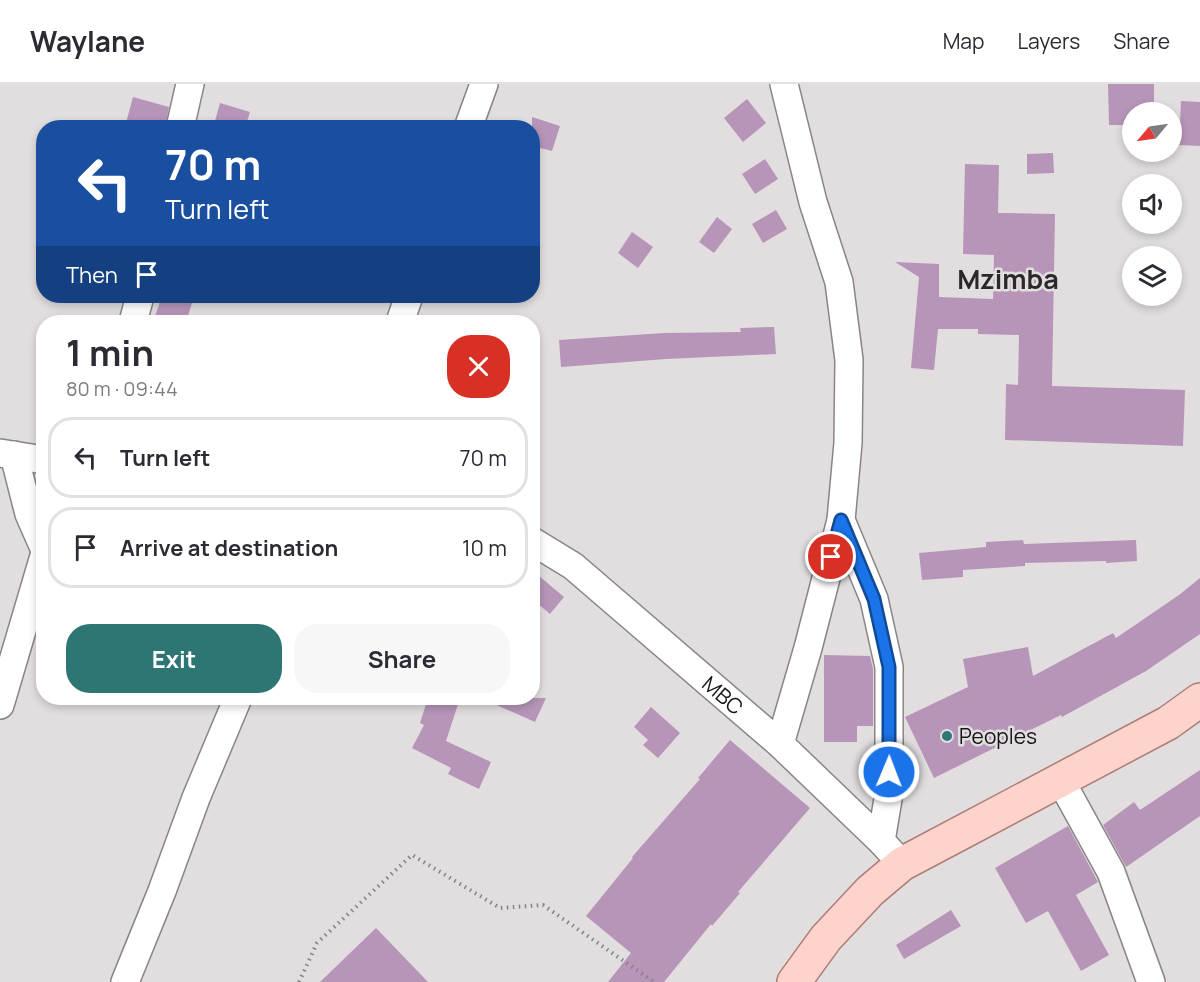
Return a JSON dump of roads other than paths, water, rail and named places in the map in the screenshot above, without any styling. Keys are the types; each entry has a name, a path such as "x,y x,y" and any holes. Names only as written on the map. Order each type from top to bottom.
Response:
{"main road":[{"path":"794,982 826,938 870,891 891,853 1061,781 1168,723 1200,700"}],"street":[{"path":"182,120 190,84"},
{"path":"471,120 484,84"},
{"path":"780,744 841,520 848,443 849,360 839,282 813,202 784,84"},
{"path":"36,459 7,454 36,531"},
{"path":"841,520 874,599 889,667 891,853"},
{"name":"MBC","path":"540,546 573,566 780,744 891,853"},
{"path":"0,705 36,583"},
{"path":"125,982 196,798 235,705"},
{"path":"1061,781 1111,872 1151,982"}],"place":[{"name":"Peoples","path":"947,736"}],"district":[{"name":"Mzimba","path":"1008,278"}]}
